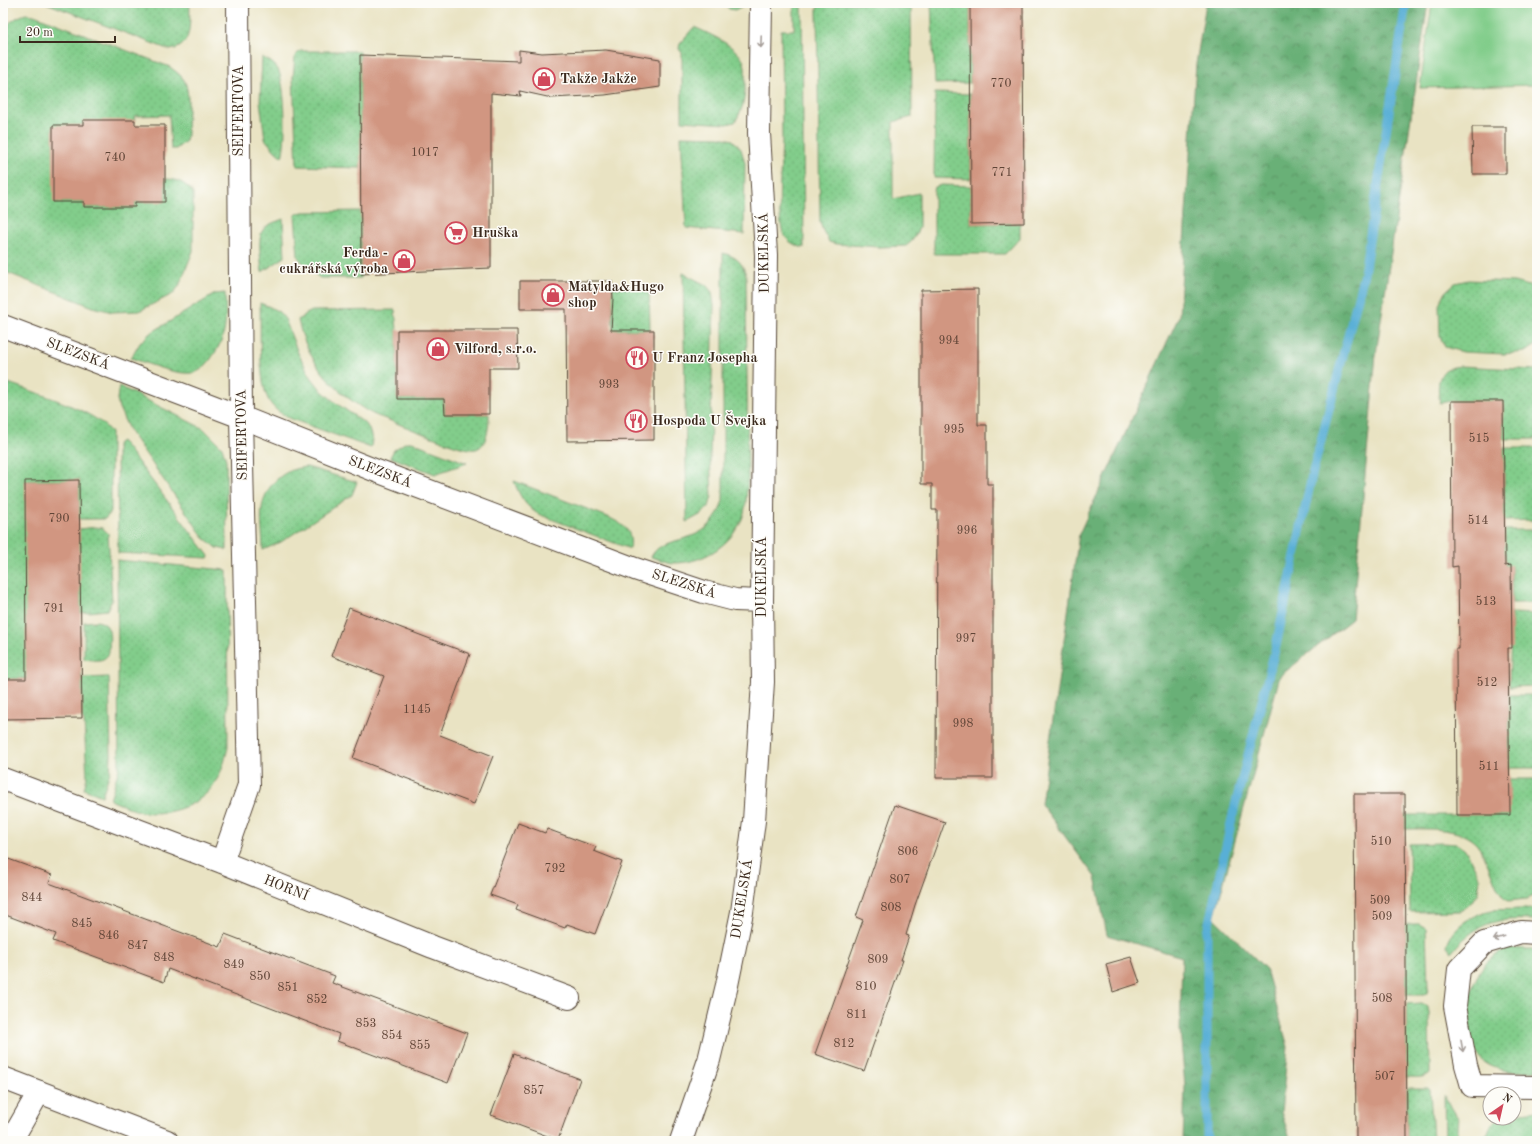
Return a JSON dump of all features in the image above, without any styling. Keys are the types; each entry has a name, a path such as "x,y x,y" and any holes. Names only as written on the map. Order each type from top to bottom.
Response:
{"street":[{"name":"DUKELSKÁ","path":"681,1141 709,1060 727,985 742,912 754,820 763,682 762,601 766,255 759,133 761,3"},
{"name":"SEIFERTOVA","path":"222,862 249,785 241,417 238,6"},
{"name":"SLEZSKÁ","path":"3,326 241,417 374,470 635,569 704,592 735,600 762,601"},
{"name":"HORNÍ","path":"3,779 222,862 433,948 569,998"},
{"path":"1537,933 1521,932 1484,943 1459,968 1456,1006 1466,1065 1472,1086 1537,1086"},
{"path":"3,1078 167,1141"},
{"path":"11,1141 40,1092"}],"green space":[{"path":"46,3 190,3 189,32 187,39 183,44 178,48 170,50"},
{"path":"723,3 744,3 743,6 735,10 729,9"},
{"path":"794,3 802,3 804,248 792,243 784,235 781,226 779,202 782,137 781,30 794,30"},
{"path":"819,3 911,3 912,117 893,122 893,199 919,193 919,228 912,241 906,246 879,247 836,244 829,242 823,231 820,222 817,10"},
{"path":"931,3 970,3 970,83 935,84"},
{"path":"1206,3 1428,3 1376,354 1352,619 1280,676 1214,918 1266,969 1288,1047 1281,1112 1291,1141 1183,1141 1185,1086 1180,1030 1182,957 1107,935 1095,877 1041,804 1079,534 1179,316 1196,64"},
{"path":"1432,3 1537,3 1537,85 1420,88"},
{"path":"26,14 34,15 170,67 181,76 186,85 188,106 186,141 176,149 171,149 169,115 134,116 135,120 53,126 54,202 84,202 84,207 135,207 135,202 165,202 165,179 181,182 193,193 193,251 179,286 173,294 139,311 112,312 93,307 3,271 3,30 13,20"},
{"path":"694,27 715,37 729,46 744,62 744,99 742,108 735,122 727,124 682,121 682,53 679,49 680,43"},
{"path":"300,51 360,51 361,168 297,166 293,78 295,56"},
{"path":"262,57 276,66 282,85 285,112 285,139 282,157 265,139 260,101"},
{"path":"935,93 970,94 971,179 934,178"},
{"path":"681,136 720,137 733,140 741,149 745,163 744,234 686,228"},
{"path":"941,185 971,186 971,224 1020,223 1020,238 1005,254 934,254 934,191 935,187"},
{"path":"361,211 361,278 320,278 306,267 298,257 295,215 302,212"},
{"path":"283,219 285,257 262,272 260,250 261,233 267,226"},
{"path":"723,253 732,256 741,263 746,275 748,479 745,510 742,519 731,537 715,551 696,560 675,563 651,557 657,549 665,544 697,534 707,527 716,517 723,501"},
{"path":"683,273 706,285 712,292 714,305 710,456 712,496 709,507 700,515 687,522"},
{"path":"1468,280 1514,282 1537,288 1537,344 1525,352 1504,354 1462,352 1445,347 1440,337 1439,305 1446,291 1455,283"},
{"path":"612,287 649,288 650,330 613,330"},
{"path":"225,293 226,312 223,336 216,351 205,366 200,370 193,373 178,372 131,358 140,343 149,334 215,294"},
{"path":"260,303 279,312 285,319 298,353 311,377 322,391 336,403 366,424 372,439 371,448 294,420 281,414 271,404 267,396 262,371"},
{"path":"395,310 397,330 397,399 444,399 445,414 489,414 487,434 483,444 480,447 472,449 454,445 375,415 356,404 344,395 323,374 308,349 298,320 312,311"},
{"path":"1460,366 1537,370 1537,439 1504,439 1503,401 1451,401 1440,403 1438,389 1441,375 1447,369"},
{"path":"3,381 78,409 104,425 111,433 111,512 105,519 79,519 79,480 25,481 80,659 82,678 3,679"},
{"path":"119,386 204,429 222,447 226,460 227,550 217,548 204,538 129,430 119,408 117,399"},
{"path":"121,441 209,556 208,558 118,553 117,445"},
{"path":"406,442 412,442 467,463 435,474 390,457 394,450"},
{"path":"1504,448 1537,448 1537,520 1504,521"},
{"path":"307,467 357,482 352,495 281,542 263,550 261,513 267,492 271,485 283,474 299,468"},
{"path":"514,481 608,517 619,523 629,533 631,542 630,549 538,514 523,500"},
{"path":"96,527 102,528 108,533 112,600 107,610 80,613 79,529"},
{"path":"1504,530 1537,530 1537,603 1512,603 1511,566 1505,566"},
{"path":"117,560 227,570 227,752 218,778 206,794 190,805 161,813 142,812 110,800 119,768"},
{"path":"1512,613 1537,614 1537,686 1509,687"},
{"path":"84,622 102,622 108,628 110,637 109,653 102,660 84,659"},
{"path":"109,677 111,756 110,772 102,796 84,789 87,777 84,721 82,718 82,678"},
{"path":"1509,695 1537,695 1537,768 1509,768"},
{"path":"1509,779 1537,779 1537,895 1526,899 1508,901 1500,892 1480,849 1474,842 1466,836 1446,830 1405,829 1405,815 1509,815"},
{"path":"1409,844 1458,844 1466,851 1480,878 1478,894 1468,906 1460,911 1410,912"},
{"path":"1537,909 1537,920 1512,920 1492,923 1470,934 1457,945 1452,952 1447,946 1449,939 1458,927 1478,914 1492,910"},
{"path":"1406,924 1419,924 1426,928 1428,988 1427,993 1424,995 1406,995"},
{"path":"1509,949 1537,950 1537,1070 1519,1072 1500,1070 1484,1062 1473,1048 1470,1037 1471,993 1480,972 1495,955"},
{"path":"1421,1003 1428,1007 1429,1013 1430,1073 1422,1077 1406,1077 1406,1004"},
{"path":"1407,1088 1428,1088 1430,1090 1433,1141 1407,1141"},
{"path":"1444,1095 1458,1118 1456,1141 1445,1141"},
{"path":"1537,1110 1537,1141 1486,1141 1490,1126 1522,1126 1522,1112"}],"building":[{"path":"970,3 1023,3 1024,223 971,224"},
{"path":"519,50 542,53 606,50 660,59 660,87 605,95 552,98 520,91 521,96 491,93 491,268 361,274 360,55 519,61"},
{"path":"83,120 135,120 135,125 165,125 165,202 135,202 135,207 84,207 84,202 53,202 53,125 83,125"},
{"path":"1472,127 1506,127 1506,174 1473,174"},
{"path":"520,281 612,281 613,299 611,330 654,330 654,440 567,441 566,309 520,309"},
{"path":"978,289 978,425 987,425 987,484 993,484 993,778 936,778 937,510 932,510 932,484 921,484 921,290"},
{"path":"397,330 517,330 518,368 489,368 489,414 445,414 444,399 397,399"},
{"path":"1451,401 1503,401 1505,566 1511,565 1512,648 1508,648 1510,815 1457,815 1456,649 1459,649 1458,566 1452,567"},
{"path":"79,480 82,718 3,719 3,679 26,679 25,481"},
{"path":"349,608 470,654 440,735 493,756 474,804 353,758 384,676 331,656"},
{"path":"1354,794 1405,794 1407,1141 1356,1141"},
{"path":"895,805 945,822 915,905 906,935 909,936 901,960 903,960 864,1071 815,1054 863,920 856,917"},
{"path":"518,823 545,833 547,829 596,847 594,851 622,862 595,934 567,924 565,928 516,910 518,905 490,895"},
{"path":"3,857 52,875 49,883 220,947 225,934 335,976 332,983 467,1033 448,1083 337,1041 339,1034 168,969 164,982 53,941 56,934 3,914"},
{"path":"1131,957 1140,983 1113,992 1106,964"},
{"path":"514,1054 580,1079 558,1140 491,1115"}],"waterway":[{"path":"1207,1141 1207,932 1234,810 1276,646 1312,475 1364,274 1406,3"}],"place":[{"name":"Takže Jakže","path":"544,79"},
{"name":"Hruška","path":"456,233"},
{"name":"Ferda - cukrářská výroba","path":"404,261"},
{"name":"Matylda&Hugo shop","path":"553,295"},
{"name":"Vilford, s.r.o.","path":"438,349"},
{"name":"U Franz Josepha","path":"637,358"},
{"name":"Hospoda U Švejka","path":"636,421"}]}
